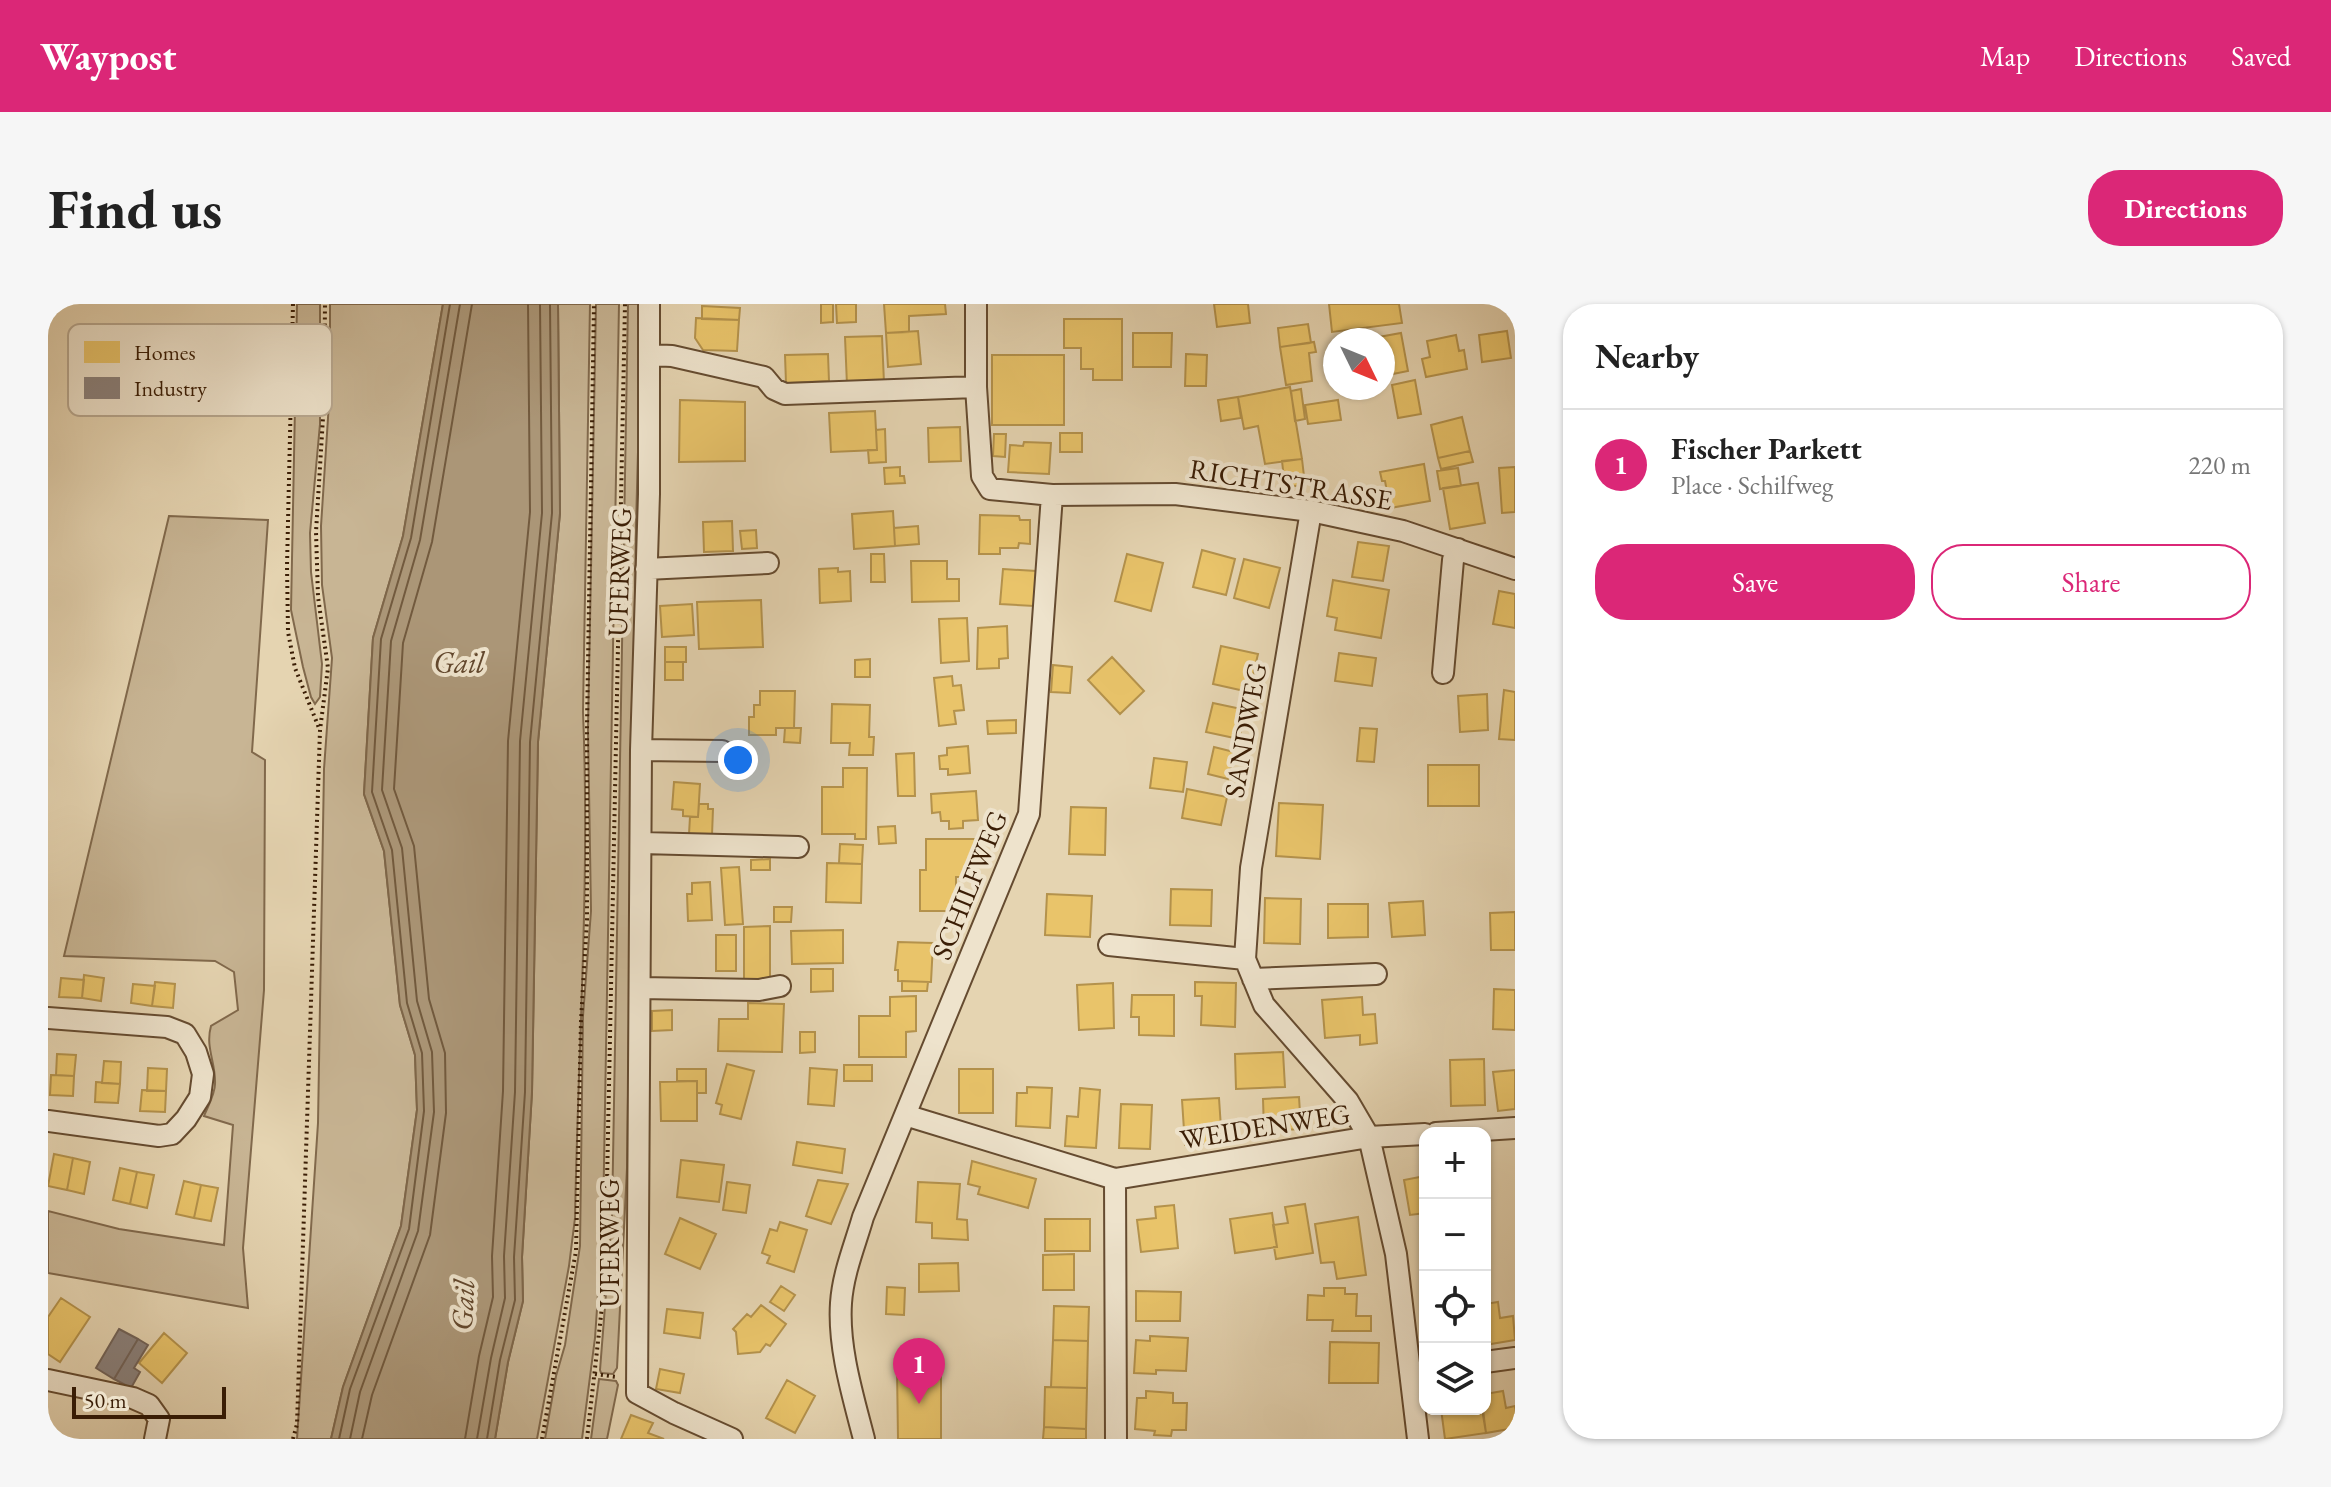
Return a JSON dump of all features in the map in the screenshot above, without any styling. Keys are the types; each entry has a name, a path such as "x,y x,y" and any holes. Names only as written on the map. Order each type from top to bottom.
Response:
{"street":[{"name":"UFERWEG","path":"649,304 641,750 637,1393 721,1437"},
{"path":"976,304 976,387 982,476 990,489 1052,495"},
{"path":"649,355 672,356 764,377 774,389 785,394 976,387"},
{"name":"RICHTSTRASSE","path":"1052,495 1175,494 1311,511 1403,531 1515,569"},
{"name":"SCHILFWEG","path":"864,1439 851,1392 844,1346 841,1304 845,1277 863,1217 1029,814 1052,495"},
{"name":"SANDWEG","path":"1249,969 1251,868 1311,511"},
{"path":"1443,673 1453,560 1458,549"},
{"path":"646,569 768,563"},
{"path":"641,750 722,751"},
{"path":"642,843 798,847"},
{"path":"1109,945 1249,969 1376,974"},
{"path":"1249,969 1264,1005 1348,1101 1369,1137 1396,1254 1418,1372 1418,1439"},
{"path":"640,988 759,990 780,986"},
{"path":"48,1018 167,1027 185,1034 196,1052 203,1074 200,1097 172,1134 159,1136 48,1121"},
{"name":"WEIDENWEG","path":"905,1115 1115,1179 1369,1137 1419,1134"},
{"path":"1491,1130 1515,1128"},
{"path":"1115,1179 1116,1439"},
{"path":"1491,1361 1515,1358"},
{"path":"48,1380 133,1398 149,1405 159,1419 155,1439"}],"path":[{"path":"293,304 293,324"},
{"path":"325,304 325,324"},
{"path":"542,1439 576,1251 581,1021 587,920 594,304"},
{"path":"587,1439 605,1280 625,304"},
{"path":"291,416 288,632 295,668 320,730"},
{"path":"293,1439 298,1393 320,730 328,668 318,597 316,532 323,416"}],"shaded area":[{"path":"297,304 320,304 320,324 297,324"},
{"path":"330,304 443,304 403,536 373,638 364,794 384,851 400,1005 415,1055 417,1110 401,1226 343,1387 331,1439 297,1439 318,1123 324,769 332,658 322,585 321,526 328,416 332,416"},
{"path":"558,304 590,304 583,712 584,902 575,1218 537,1439 495,1439 508,1362 523,1301 522,1257 532,1092 538,742 560,513"},
{"path":"596,304 619,304 603,1222 595,1338 582,1439 545,1439 565,1345 580,1246 583,1016 591,911 588,729"},
{"path":"628,304 642,304 627,1168 617,1368 613,1374 601,1373 600,1370 612,1217"},
{"path":"295,416 320,416 310,533 311,572 322,664 320,697 315,704 303,667 291,610"},
{"path":"169,516 268,520 252,752 265,760 264,990 243,1248 248,1308 48,1273 48,1211 119,1229 224,1245 233,1125 204,1116 215,1084 209,1034 211,1026 238,1010 234,972 215,961 64,956"},
{"path":"599,1379 616,1381 618,1385 607,1439 591,1439"}],"water":[{"name":"Gail","path":"443,304 558,304 560,513 538,742 532,1092 522,1257 523,1301 508,1362 495,1439 331,1439 343,1387 401,1226 417,1110 415,1055 400,1005 384,851 364,794 373,638 403,536"}],"building: Homes":[{"path":"821,304 833,304 833,322 821,323"},
{"path":"836,304 856,304 856,322 837,323"},
{"path":"884,304 945,304 946,314 909,316 909,332 886,333"},
{"path":"1214,304 1248,304 1250,323 1217,327"},
{"path":"1329,304 1399,304 1402,323 1332,328"},
{"path":"702,306 740,308 739,320 702,319"},
{"path":"696,318 739,320 737,351 703,350 695,338"},
{"path":"1064,319 1122,319 1122,380 1093,380 1093,369 1081,369 1081,348 1064,348"},
{"path":"1308,324 1311,343 1280,347 1278,328"},
{"path":"918,331 921,364 888,367 886,333"},
{"path":"1507,331 1511,358 1482,362 1479,335"},
{"path":"1133,333 1172,333 1171,367 1133,367"},
{"path":"1401,333 1408,371 1395,374 1395,334"},
{"path":"1456,335 1459,351 1464,350 1467,369 1426,377 1422,359 1430,357 1427,341"},
{"path":"882,336 884,383 847,385 845,337"},
{"path":"1314,342 1316,352 1309,353 1312,381 1286,385 1280,347"},
{"path":"828,354 829,381 786,383 785,355"},
{"path":"1186,354 1207,355 1206,386 1185,386"},
{"path":"992,355 1064,355 1064,425 992,425"},
{"path":"1415,380 1421,414 1398,418 1395,384"},
{"path":"1290,387 1302,459 1265,464 1258,426 1244,429 1238,397"},
{"path":"1301,389 1305,419 1295,421 1291,391"},
{"path":"1238,397 1241,418 1221,421 1218,400"},
{"path":"680,400 745,402 745,461 679,462"},
{"path":"1338,400 1341,420 1308,424 1305,405"},
{"path":"875,411 877,450 831,452 829,413"},
{"path":"1462,417 1470,451 1438,458 1431,425"},
{"path":"960,427 961,461 929,462 928,428"},
{"path":"885,429 886,462 869,463 868,450 877,450 876,430"},
{"path":"1060,433 1082,433 1082,452 1060,452"},
{"path":"994,434 1006,434 1005,457 993,456"},
{"path":"1024,442 1051,443 1049,474 1008,472 1010,445 1023,446"},
{"path":"1470,451 1473,462 1441,469 1438,458"},
{"path":"1302,459 1305,485 1285,487 1282,461"},
{"path":"1424,464 1430,501 1390,508 1385,481 1382,481 1380,472"},
{"path":"900,467 900,476 904,476 905,483 885,484 884,468"},
{"path":"1515,467 1515,512 1502,513 1499,468"},
{"path":"1458,468 1461,486 1440,489 1437,471"},
{"path":"1478,483 1485,523 1450,529 1443,488"},
{"path":"893,511 895,546 854,549 852,514"},
{"path":"980,515 1019,516 1020,520 1030,520 1030,544 1019,543 1018,548 1000,548 1000,554 979,554"},
{"path":"732,521 733,551 704,552 703,522"},
{"path":"918,526 919,544 895,546 894,528"},
{"path":"756,530 757,548 742,549 740,531"},
{"path":"1358,542 1389,546 1383,581 1352,577"},
{"path":"1202,550 1235,559 1226,595 1193,587"},
{"path":"871,554 884,554 885,582 871,582"},
{"path":"1127,554 1163,563 1151,611 1115,601"},
{"path":"1244,559 1280,568 1269,608 1234,598"},
{"path":"911,561 947,561 947,579 959,579 959,601 912,602"},
{"path":"838,568 838,572 850,571 851,601 820,603 819,569"},
{"path":"1003,569 1036,571 1034,606 1000,604"},
{"path":"1333,580 1389,590 1381,638 1335,630 1337,618 1327,616"},
{"path":"1499,591 1515,594 1515,628 1493,624"},
{"path":"761,600 763,647 699,649 697,602"},
{"path":"692,604 694,635 662,637 660,606"},
{"path":"967,618 969,661 941,663 939,619"},
{"path":"1007,626 1008,658 999,659 999,668 977,669 978,628"},
{"path":"1221,646 1258,654 1249,692 1213,684"},
{"path":"665,647 686,647 686,662 665,662"},
{"path":"1339,653 1376,658 1372,686 1335,681"},
{"path":"1112,657 1144,691 1120,714 1088,680"},
{"path":"870,659 870,677 855,677 855,660"},
{"path":"665,662 683,662 683,680 665,680"},
{"path":"1053,665 1072,667 1070,693 1051,692"},
{"path":"952,676 953,686 961,685 964,710 954,711 956,724 939,726 934,678"},
{"path":"1504,690 1515,692 1515,740 1499,739"},
{"path":"760,691 795,691 794,728 776,728 776,735 749,735 749,717 754,717 754,705 760,705"},
{"path":"1487,694 1488,730 1460,732 1458,696"},
{"path":"1213,703 1246,710 1239,739 1206,732"},
{"path":"832,704 870,705 869,737 874,737 873,755 849,755 850,743 831,743"},
{"path":"1016,720 1016,733 988,734 987,721"},
{"path":"785,728 801,728 800,743 784,742"},
{"path":"1360,728 1377,729 1374,762 1357,761"},
{"path":"968,746 970,773 948,775 948,769 940,769 939,756 947,755 947,748"},
{"path":"1214,747 1234,752 1228,779 1208,774"},
{"path":"914,753 915,796 898,796 896,754"},
{"path":"1154,758 1187,762 1183,792 1150,788"},
{"path":"1428,765 1479,765 1479,806 1428,806"},
{"path":"843,768 867,768 866,839 855,839 855,834 822,834 822,787 843,787"},
{"path":"674,782 700,784 698,817 683,816 683,810 672,809"},
{"path":"1187,789 1227,797 1221,825 1182,818"},
{"path":"976,791 978,820 963,821 963,828 949,829 949,821 941,821 940,812 932,813 931,794"},
{"path":"1279,803 1323,805 1320,859 1276,856"},
{"path":"699,804 708,804 708,809 713,809 712,835 689,834 690,817 698,817"},
{"path":"1071,807 1106,808 1105,855 1069,854"},
{"path":"895,826 896,843 879,844 878,827"},
{"path":"926,839 978,839 978,864 973,864 973,877 956,877 956,911 920,911 920,870 926,870"},
{"path":"840,844 863,845 862,864 839,863"},
{"path":"770,859 770,870 751,870 751,860"},
{"path":"827,863 862,864 861,903 826,902"},
{"path":"739,867 743,924 725,925 721,868"},
{"path":"710,882 712,920 688,921 687,894 692,894 692,883"},
{"path":"1171,889 1212,890 1211,926 1170,925"},
{"path":"1047,894 1092,896 1090,937 1045,935"},
{"path":"1265,898 1301,899 1300,944 1264,943"},
{"path":"1423,901 1425,935 1392,937 1389,903"},
{"path":"1328,904 1368,904 1368,937 1328,938"},
{"path":"774,907 792,907 791,922 774,922"},
{"path":"1515,912 1515,950 1491,950 1490,913"},
{"path":"770,926 770,979 744,980 744,927"},
{"path":"843,930 843,963 792,964 791,931"},
{"path":"716,935 736,935 736,971 716,971"},
{"path":"898,942 933,943 931,982 898,981 898,970 895,970"},
{"path":"811,969 833,969 833,991 811,992"},
{"path":"84,975 104,978 101,1001 82,998"},
{"path":"61,978 84,980 82,998 59,997"},
{"path":"902,981 928,982 927,991 902,991"},
{"path":"155,982 175,984 173,1008 152,1006"},
{"path":"1195,982 1236,983 1235,1027 1201,1025 1202,996 1195,996"},
{"path":"1113,983 1114,1028 1079,1030 1077,985"},
{"path":"133,984 155,986 152,1006 131,1003"},
{"path":"1494,989 1515,990 1515,1030 1493,1029"},
{"path":"1132,995 1174,995 1174,1036 1139,1035 1139,1017 1131,1017"},
{"path":"916,996 916,1031 906,1032 906,1057 859,1057 859,1016 890,1016 890,997"},
{"path":"1362,997 1363,1015 1375,1014 1377,1043 1360,1045 1360,1035 1325,1038 1322,1000"},
{"path":"748,1003 784,1004 782,1052 718,1051 719,1019 748,1019"},
{"path":"672,1010 672,1030 652,1031 652,1011"},
{"path":"800,1032 815,1032 815,1052 800,1053"},
{"path":"1283,1052 1285,1087 1236,1089 1235,1054"},
{"path":"57,1054 76,1055 74,1076 56,1075"},
{"path":"1484,1059 1485,1105 1451,1106 1450,1060"},
{"path":"104,1061 121,1062 120,1084 102,1083"},
{"path":"727,1064 754,1071 741,1119 720,1114 722,1105 716,1103"},
{"path":"844,1065 872,1065 872,1081 844,1081"},
{"path":"148,1068 167,1069 166,1091 147,1091"},
{"path":"810,1068 837,1070 834,1106 808,1104"},
{"path":"677,1069 706,1069 706,1093 697,1093 697,1081 677,1081"},
{"path":"959,1069 993,1069 993,1113 959,1113"},
{"path":"1515,1070 1515,1109 1498,1111 1493,1072"},
{"path":"51,1075 74,1076 73,1096 50,1095"},
{"path":"697,1081 697,1121 661,1121 660,1082"},
{"path":"96,1082 120,1084 118,1103 95,1102"},
{"path":"1027,1087 1052,1088 1050,1128 1016,1126 1017,1093 1027,1093"},
{"path":"1080,1088 1100,1090 1096,1148 1065,1146 1067,1116 1078,1117"},
{"path":"142,1090 166,1091 165,1112 140,1111"},
{"path":"1299,1097 1301,1129 1264,1131 1263,1099"},
{"path":"1219,1098 1222,1143 1185,1145 1182,1100"},
{"path":"1121,1104 1152,1105 1150,1149 1119,1148"},
{"path":"797,1142 845,1149 842,1173 793,1165"},
{"path":"54,1154 73,1158 67,1190 48,1186"},
{"path":"73,1158 90,1162 84,1194 67,1190"},
{"path":"681,1160 724,1165 719,1202 677,1197"},
{"path":"972,1161 1036,1179 1028,1208 978,1194 980,1187 968,1184"},
{"path":"120,1168 137,1172 130,1204 113,1200"},
{"path":"137,1172 154,1175 147,1208 130,1204"},
{"path":"1419,1177 1419,1214 1410,1215 1404,1180"},
{"path":"818,1180 848,1184 831,1224 806,1216"},
{"path":"184,1181 201,1185 194,1218 176,1214"},
{"path":"727,1182 750,1185 746,1213 723,1210"},
{"path":"918,1182 960,1184 957,1219 967,1220 968,1240 932,1238 932,1223 916,1222"},
{"path":"201,1185 218,1188 211,1221 194,1218"},
{"path":"1305,1204 1313,1253 1276,1259 1273,1225 1288,1223 1285,1207"},
{"path":"1174,1205 1178,1248 1141,1252 1137,1220 1156,1218 1155,1207"},
{"path":"1272,1213 1277,1247 1235,1253 1230,1219"},
{"path":"1358,1217 1366,1275 1337,1279 1334,1262 1321,1263 1315,1224"},
{"path":"680,1218 716,1234 700,1269 665,1254"},
{"path":"1045,1219 1090,1219 1090,1251 1045,1251"},
{"path":"780,1222 807,1230 794,1272 767,1263 770,1256 762,1253 770,1229 777,1231"},
{"path":"1074,1254 1074,1290 1043,1290 1043,1255"},
{"path":"958,1263 959,1291 919,1292 919,1264"},
{"path":"781,1286 795,1295 784,1311 770,1302"},
{"path":"887,1287 905,1288 904,1315 886,1314"},
{"path":"1324,1288 1345,1288 1345,1294 1357,1294 1356,1316 1371,1316 1371,1331 1332,1331 1333,1320 1307,1320 1308,1295 1324,1296"},
{"path":"1136,1291 1181,1292 1180,1321 1136,1321"},
{"path":"61,1298 90,1317 60,1362 48,1354 48,1317"},
{"path":"1498,1302 1500,1318 1513,1316 1515,1340 1491,1344 1491,1303"},
{"path":"761,1305 786,1324 770,1346 766,1344 760,1352 738,1354 733,1329 747,1314 751,1317"},
{"path":"1054,1306 1089,1307 1088,1341 1053,1340"},
{"path":"667,1309 703,1313 700,1338 664,1333"},
{"path":"164,1333 187,1353 162,1383 139,1363"},
{"path":"1150,1336 1188,1338 1186,1371 1134,1373 1136,1340 1150,1341"},
{"path":"1053,1340 1088,1341 1087,1388 1051,1387"},
{"path":"1330,1342 1379,1343 1378,1383 1329,1383"},
{"path":"941,1368 941,1439 898,1439 897,1369"},
{"path":"660,1369 684,1374 680,1393 656,1389"},
{"path":"787,1380 815,1396 795,1433 766,1418"},
{"path":"1045,1387 1087,1388 1086,1429 1044,1427"},
{"path":"1146,1391 1173,1393 1173,1403 1187,1403 1186,1430 1172,1430 1171,1436 1135,1429 1137,1398 1146,1398"},
{"path":"1503,1391 1506,1408 1515,1406 1515,1428 1486,1433 1483,1415 1491,1415 1491,1393"},
{"path":"631,1415 653,1423 648,1433 664,1439 621,1439"},
{"path":"1442,1415 1484,1415 1486,1433 1445,1439"},
{"path":"1044,1427 1086,1429 1086,1439 1043,1439"}],"building: Industry":[{"path":"119,1329 138,1339 114,1379 96,1368"},
{"path":"138,1339 148,1345 134,1368 140,1372 131,1388 114,1379"}],"place":[{"name":"Fischer Parkett","path":"919,1404"}]}
